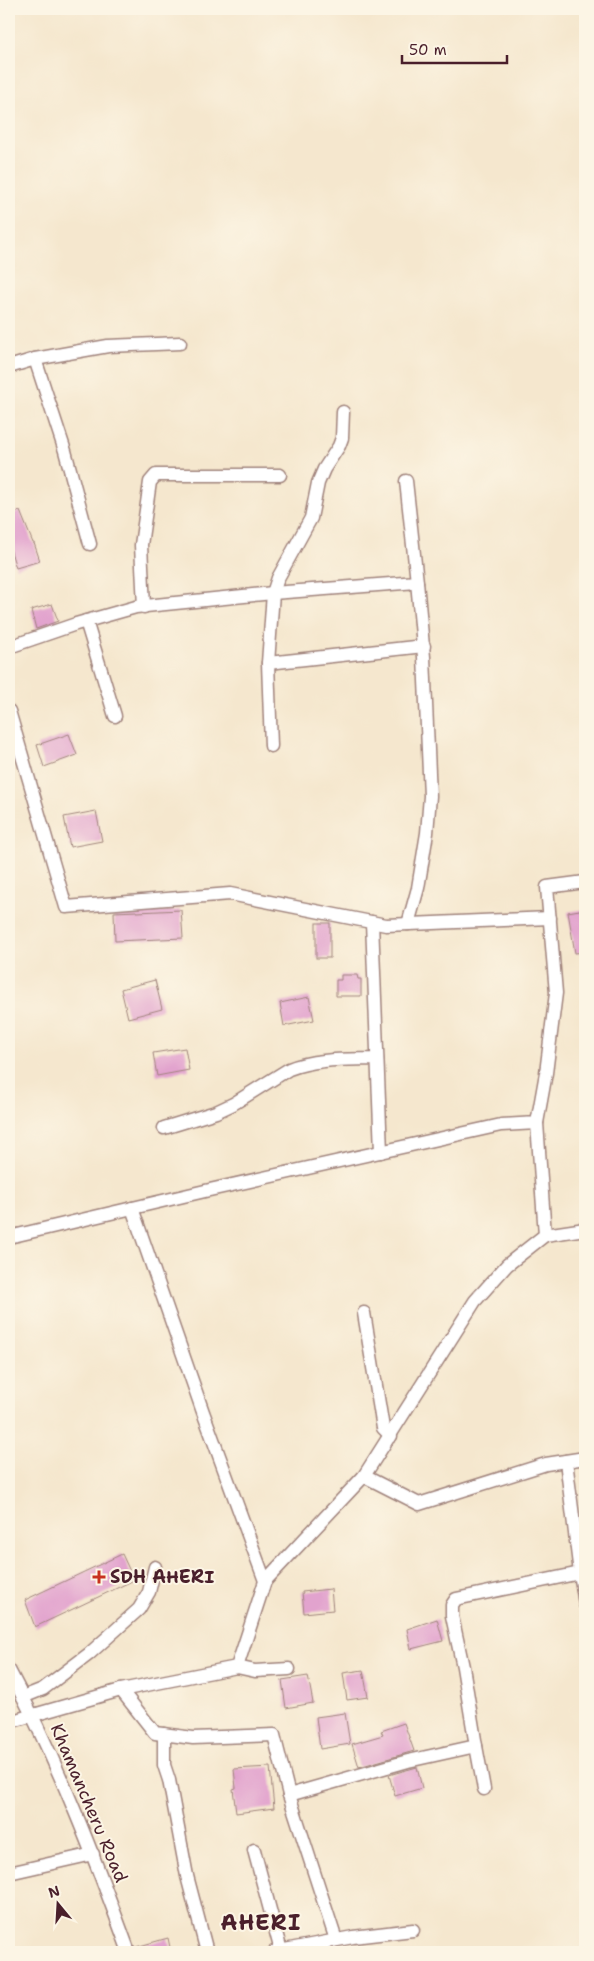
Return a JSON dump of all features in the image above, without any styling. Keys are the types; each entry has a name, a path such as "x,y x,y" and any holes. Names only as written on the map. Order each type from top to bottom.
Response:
{"street":[{"path":"9,367 35,359 108,346 180,343"},
{"path":"35,359 65,450 90,544"},
{"path":"271,746 268,663 273,593 281,571 300,541 311,518 318,483 324,469 339,446 342,438 343,412"},
{"path":"144,607 141,545 150,482 156,475 280,475"},
{"path":"406,481 424,646 430,798 427,833 418,888 408,924"},
{"path":"9,647 86,621 144,607 273,593 417,582"},
{"path":"86,621 115,716"},
{"path":"268,663 424,646"},
{"path":"9,711 66,907 230,894 386,925 550,918"},
{"path":"545,1235 537,1123 546,1073 556,993 547,888 585,882"},
{"path":"372,922 381,1152"},
{"path":"164,1128 225,1108 298,1066 309,1063 377,1058"},
{"path":"9,1237 501,1126 537,1123"},
{"path":"132,1208 203,1412 265,1581"},
{"path":"237,1667 265,1581 364,1476 475,1301 507,1265 545,1235 585,1229"},
{"path":"364,1312 384,1428 390,1436"},
{"path":"364,1476 419,1504 546,1464 585,1458"},
{"path":"566,1461 585,1604"},
{"path":"24,1698 43,1689 90,1654 139,1609 149,1592 155,1567"},
{"path":"484,1789 463,1667 452,1616 452,1605 456,1599 580,1573"},
{"path":"9,1722 121,1690 237,1667 255,1671 288,1669"},
{"name":"Khamancheru Road","path":"9,1670 33,1716 93,1854 129,1952"},
{"path":"121,1690 155,1733 193,1738 274,1735 289,1795 336,1940"},
{"path":"164,1734 164,1765 169,1780 187,1876 207,1952"},
{"path":"289,1795 408,1761 476,1746"},
{"path":"254,1850 277,1952 336,1940 413,1930"},
{"path":"9,1873 93,1854"}],"building":[{"path":"20,511 40,561 16,568 9,545 9,515"},
{"path":"52,604 58,621 36,629 31,610"},
{"path":"69,734 77,755 44,767 37,745"},
{"path":"96,811 102,841 70,847 64,817"},
{"path":"585,909 585,952 575,953 568,912"},
{"path":"181,910 183,938 115,941 114,912"},
{"path":"316,923 330,923 330,958 316,958"},
{"path":"341,975 357,975 358,979 361,979 361,996 336,996 336,980 341,980"},
{"path":"155,980 162,1009 128,1018 121,989"},
{"path":"309,997 314,1020 284,1026 280,1003"},
{"path":"185,1048 189,1070 157,1076 153,1053"},
{"path":"122,1554 134,1580 35,1627 25,1600"},
{"path":"331,1589 333,1610 304,1613 302,1592"},
{"path":"437,1619 443,1641 411,1649 407,1629"},
{"path":"363,1670 368,1697 347,1700 343,1673"},
{"path":"308,1676 313,1703 286,1708 282,1680"},
{"path":"345,1713 350,1744 320,1749 316,1717"},
{"path":"404,1723 414,1751 359,1767 352,1744 383,1735 381,1731"},
{"path":"270,1767 274,1808 236,1813 233,1789 236,1788 234,1769"},
{"path":"417,1767 422,1788 395,1796 389,1775"},
{"path":"168,1938 171,1952 137,1952 136,1947"}],"place":[{"name":"SDH AHERI","path":"99,1577"}],"district":[{"name":"AHERI","path":"261,1922"}]}
